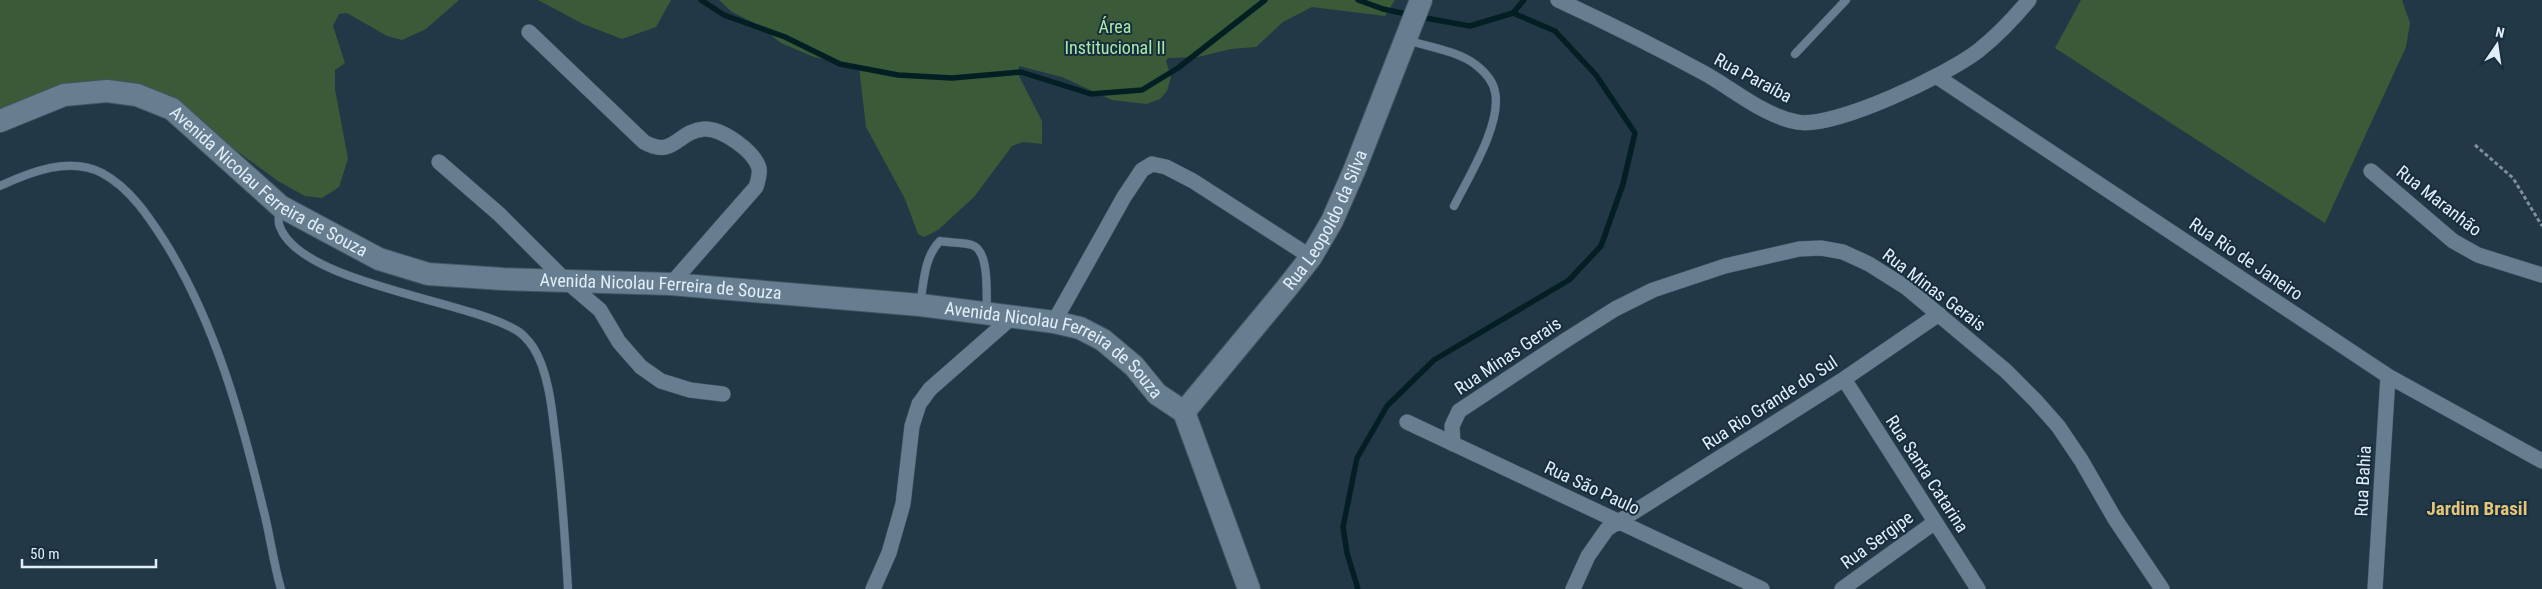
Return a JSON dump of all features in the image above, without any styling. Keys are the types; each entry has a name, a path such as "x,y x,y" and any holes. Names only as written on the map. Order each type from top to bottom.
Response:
{"street":[{"name":"Rua Leopoldo da Silva","path":"1184,412 1311,257 1332,220 1354,171 1420,0"},
{"name":"Rua Paraíba","path":"1558,0 1704,74 1778,116 1799,122 1844,115 1936,76 1977,52 2007,26 2029,0"},
{"path":"529,32 644,142 655,148 667,148 690,133 705,129 728,136 740,144 755,161 759,178 756,187 671,284"},
{"name":"Rua Rio de Janeiro","path":"1936,76 2388,376 2542,461"},
{"name":"Avenida Nicolau Ferreira de Souza","path":"0,121 64,95 107,91 137,95 172,108 280,206 379,260 428,274 671,284 920,306 1054,322 1080,328 1103,340 1134,366 1157,394 1184,412 1249,589"},
{"path":"439,162 499,214 566,281 600,310 619,342 641,367 661,381 690,390 723,394"},
{"path":"1054,322 1124,197 1142,170 1152,164 1166,167 1193,181 1311,257"},
{"name":"Rua Maranhão","path":"2371,171 2453,241 2478,255 2542,275"},
{"name":"Rua Minas Gerais","path":"1453,444 1453,421 1459,411 1615,309 1653,290 1725,266 1799,249 1821,248 1843,252 1877,269 1939,314 2006,371 2058,426 2081,460 2115,519 2162,589"},
{"name":"Rua Rio Grande do Sul","path":"1573,589 1593,549 1607,529 1844,378 1939,314"},
{"path":"873,589 889,552 902,504 912,426 919,404 930,389 1011,318"},
{"name":"Rua Bahia","path":"2375,589 2388,376"},
{"name":"Rua Santa Catarina","path":"1844,378 1978,589"},
{"name":"Rua São Paulo","path":"1407,422 1762,589"},
{"name":"Rua Sergipe","path":"1842,589 1935,522"},
{"name":"Avenida Nicolau Ferreira de Souza","path":"1240,568 1260,589"}],"lane":[{"path":"1795,54 1846,0"},
{"path":"1404,39 1445,51 1474,64 1491,79 1496,93 1494,121 1454,206"},
{"path":"0,186 52,167 82,167 102,173 145,211 187,278 222,365 241,420 281,589"},
{"path":"280,206 279,226 286,238 305,254 342,273 423,300 494,319 517,330 533,348 550,391 562,486 568,589"},
{"path":"920,306 928,260 933,249 940,242 973,246 982,253 985,264 987,314"}],"path":[{"path":"2475,145 2513,178 2542,226"}],"green space":[{"path":"0,0 459,0 426,29 402,40 387,36 347,13 339,14 333,26 345,63 335,70 335,89 348,159 339,187 322,198 305,196 278,181 186,114 153,97 0,111"},
{"path":"538,0 671,0 656,27 622,39 583,24"},
{"name":"Área Institucional II","path":"719,0 1395,0 1385,16 1312,7 1283,22 1256,47 1231,49 1198,57 1168,58 1166,61 1171,77 1167,91 1160,99 1147,104 1112,100 1062,77 1019,66 1018,74 1042,121 1042,144 1023,142 1012,146 974,197 938,230 924,237 918,234 905,199 866,127 859,67 814,57 781,43 758,25 732,12"},
{"path":"2081,0 2402,0 2410,23 2406,47 2325,223 2055,48"}],"waterway":[{"path":"701,0 724,15 785,37 840,64 898,75 952,78 1021,72 1091,94 1142,90 1178,68 1265,0"},
{"path":"1358,0 1383,9 1411,15"},
{"path":"1513,13 1524,0"},
{"path":"1358,589 1347,553 1343,527 1357,458 1387,406 1434,360 1569,280 1601,246 1623,184 1635,133 1596,75 1555,31 1513,13 1470,26 1420,17"}],"district":[{"name":"Jardim Brasil","path":"2477,508"}]}
